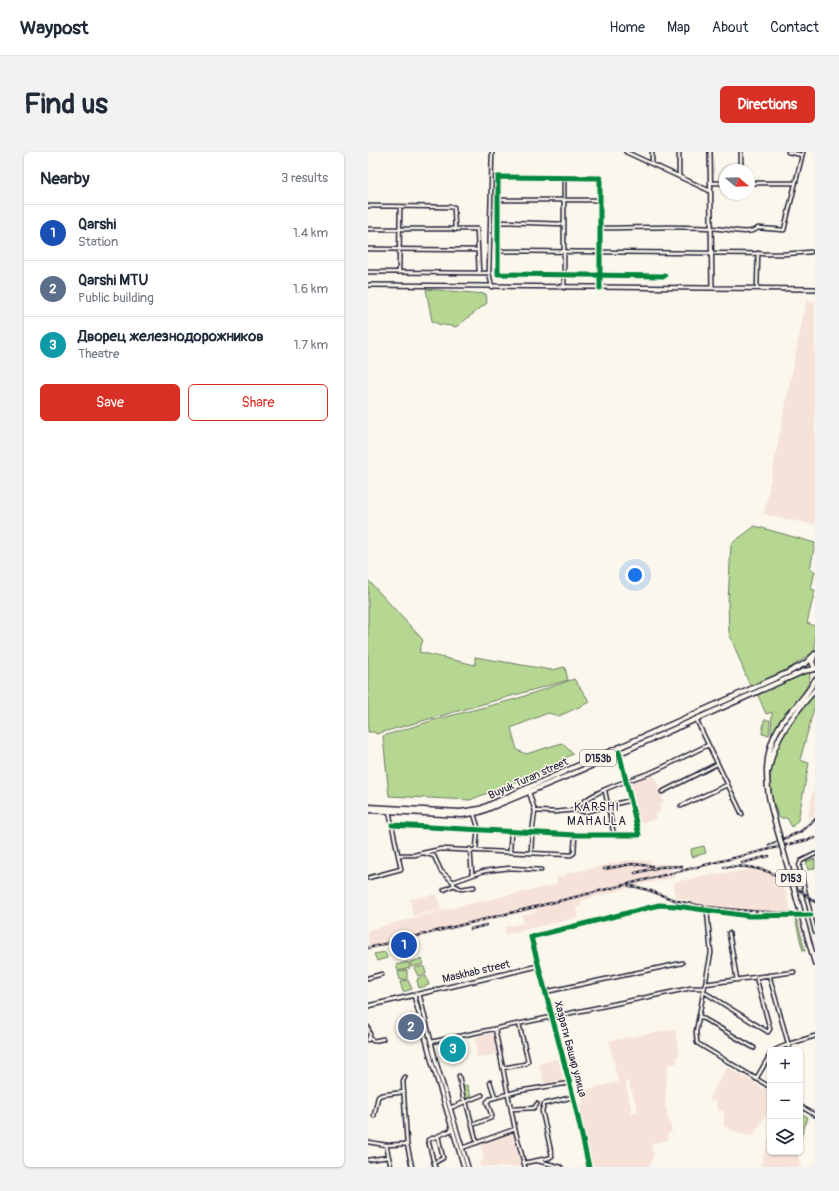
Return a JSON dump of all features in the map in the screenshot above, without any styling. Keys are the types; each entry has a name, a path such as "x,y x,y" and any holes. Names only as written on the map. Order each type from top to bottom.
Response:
{"main road":[{"path":"815,655 812,662 815,669"},
{"name":"Buyuk Turan street","path":"368,808 389,811 462,815 474,814 529,792 620,751 787,673 806,663 815,655"},
{"name":"Buyuk Turan street","path":"368,808 460,812 471,811 620,751 804,671 815,669"},
{"name":"D153","path":"815,680 781,724 770,751 766,773 766,787 815,963"},
{"name":"D153","path":"775,818 769,786 771,760 784,728 815,690"},
{"name":"D153","path":"809,937 815,953"}],"street":[{"path":"492,152 489,273 492,287"},
{"path":"626,152 710,191"},
{"path":"652,152 652,164"},
{"path":"679,152 679,176"},
{"path":"710,152 712,288"},
{"path":"741,152 741,164"},
{"path":"600,228 711,228 743,231 755,230 758,228 784,230 802,153 788,152"},
{"path":"600,288 600,275 600,251 600,228 600,200 600,178 498,177 498,274 564,274 600,275 665,276"},
{"path":"564,177 564,288"},
{"path":"711,183 719,183"},
{"path":"755,183 795,183"},
{"path":"498,200 600,200"},
{"path":"368,206 454,207 455,230"},
{"path":"399,272 400,207"},
{"path":"499,222 564,224"},
{"path":"368,229 477,229 479,273"},
{"path":"368,249 478,250"},
{"path":"498,251 811,252"},
{"path":"757,288 758,253"},
{"path":"368,272 489,273"},
{"path":"368,286 815,289"},
{"path":"696,719 742,814"},
{"path":"575,810 593,796 627,780 652,772 708,745"},
{"path":"392,825 575,835 640,835 620,751"},
{"path":"662,792 718,764"},
{"path":"680,806 727,785"},
{"path":"605,791 614,835"},
{"path":"529,792 535,811 532,833 532,853"},
{"path":"535,811 555,812 575,810 588,812 608,805 632,800"},
{"path":"368,878 401,869 400,855 389,811"},
{"path":"474,814 478,830 476,849"},
{"path":"510,851 511,832"},
{"path":"400,855 424,853 427,851 441,849 476,849 573,855 575,835"},
{"path":"470,850 472,874"},
{"path":"424,853 434,856 441,871 453,883 461,888 474,887"},
{"path":"815,854 801,861 799,866 815,932"},
{"path":"444,890 453,883 472,874 510,868 541,870"},
{"name":"Хазрати Башир улица","path":"589,1167 574,1097 551,1017 531,937 659,905 681,906 707,911"},
{"path":"767,1085 700,1046 696,1038 711,953 707,911 754,916 811,915"},
{"path":"729,933 737,980"},
{"path":"545,992 682,963"},
{"name":"Maskhab street","path":"414,995 538,966"},
{"path":"705,984 794,972"},
{"path":"368,978 382,974"},
{"path":"769,975 790,1047"},
{"path":"704,992 768,1032 770,1029 756,977"},
{"path":"431,1042 691,988 704,988"},
{"path":"419,994 431,1042 468,1167"},
{"path":"368,1006 414,995 464,1167"},
{"path":"699,1016 754,1048"},
{"path":"503,1068 525,1064 528,1061 519,1024"},
{"path":"368,1027 369,1039 373,1041 383,1039"},
{"path":"495,1029 510,1109 525,1167"},
{"path":"782,1047 815,1036"},
{"path":"756,1079 767,1060"},
{"path":"459,1076 465,1102 478,1143"},
{"path":"405,1077 403,1081 407,1144 412,1167"},
{"path":"490,1082 495,1097"},
{"path":"475,1124 491,1118 487,1102 495,1097 570,1083"},
{"path":"374,1116 378,1097 381,1095 404,1092"},
{"path":"450,1108 482,1095"},
{"path":"524,1163 549,1158 552,1156 542,1111 544,1104 574,1097"},
{"path":"510,1109 534,1108 537,1104"},
{"path":"803,1108 815,1115"},
{"path":"462,1148 515,1130"},
{"path":"435,1167 428,1140 457,1131"},
{"path":"434,1163 443,1158 438,1136"},
{"path":"368,1142 386,1145 407,1144"},
{"path":"386,1145 391,1167"},
{"path":"368,1160 388,1158"},
{"path":"536,1160 561,1167"}],"shaded area":[{"path":"806,301 815,301 815,525 764,514"},
{"path":"652,772 662,793 660,794 664,803 659,805 661,810 655,815 656,819 641,823 630,780"},
{"path":"815,781 815,816 810,817 808,816"},
{"path":"627,860 650,861 651,864 670,864 674,878 643,884 581,901 581,906 576,908 578,917 568,920 505,934 505,927 524,923 522,915 536,912 536,909 368,950 368,930 460,906 546,887 557,883 556,878 565,876 565,874"},
{"path":"755,869 767,870 783,882 792,914 747,912 690,904 690,901 675,897 673,883 675,882 703,876"},
{"path":"437,894 441,910 413,916 410,899"},
{"path":"675,1029 679,1056 677,1056 677,1063 668,1064 665,1105 672,1132 667,1134 668,1140 651,1144 654,1155 649,1167 593,1167 579,1104 583,1103 581,1091 618,1082 609,1041","holes":["625,1080 629,1083 638,1111 632,1113"]},
{"path":"493,1033 498,1054 477,1057 476,1037"},
{"path":"558,1058 564,1082 545,1086 539,1064"},
{"path":"727,1067 767,1090 767,1113 753,1136 740,1134 724,1126 724,1111 719,1111 715,1100 710,1101 709,1098"},
{"path":"513,1132 522,1167 481,1167 479,1162 484,1160 480,1143"},
{"path":"767,1145 767,1155 798,1155 801,1167 767,1167 760,1165"}],"green space":[{"path":"426,289 486,294 487,303 456,327 438,324 432,321"},
{"path":"755,526 815,543 810,570 815,571 811,589 815,590 807,623 815,626 815,651 787,670 750,686 729,633 728,602 731,544"},
{"path":"368,580 423,640 419,652 475,665 475,657 551,670 565,667 568,680 376,734 374,732 368,732"},
{"path":"808,672 810,673 807,686 780,722 774,736 771,737 772,712 766,714 757,693"},
{"path":"574,679 590,702 559,716 548,713 511,728 517,750 526,754 562,743 573,754 531,776 470,800 389,796 383,736 438,719 516,699"},
{"path":"813,696 815,699 815,705 800,760 809,763 798,820 792,827 787,818 779,818 772,798 770,777 772,764 781,739"},
{"path":"764,720 770,720 769,735 762,734"},
{"path":"704,846 706,853 692,857 691,849"},
{"path":"815,859 815,868 808,870 806,862"},
{"path":"795,919 797,920 805,951 803,951"},
{"path":"385,952 387,958 377,961 374,954"},
{"path":"422,959 424,964 411,967 410,962"},
{"path":"408,962 410,968 398,971 396,965"},
{"path":"424,966 426,974 418,976 414,968"},
{"path":"407,970 407,979 400,980 398,972"},
{"path":"426,976 429,985 419,988 417,981 418,978"},
{"path":"408,980 412,989 403,992 400,982"},
{"path":"467,1085 471,1097 464,1099 461,1087"},
{"path":"803,1114 808,1117 803,1131"}],"railway":[{"path":"769,845 800,832 815,819"},
{"path":"368,948 815,838"},
{"path":"742,863 769,856"},
{"path":"604,869 632,864 652,866"},
{"path":"635,873 660,867 682,866"},
{"path":"724,867 739,866 763,870 793,885 815,902"},
{"path":"629,886 650,890 675,900 695,905 736,910 790,913"},
{"path":"471,929 486,925"}],"cycle path":[{"path":"600,288 600,274 600,178 498,177 498,274 499,274 665,276"},
{"path":"392,825 575,835 639,835 619,752"},
{"path":"589,1167 573,1096 531,937 659,905 749,916 811,915"}],"place":[{"name":"Qarshi","path":"404,945"},
{"name":"Qarshi MTU","path":"411,1027"},
{"name":"Дворец железнодорожников","path":"453,1049"}],"district":[{"name":"KARSHI MAHALLA","path":"597,814"}]}
